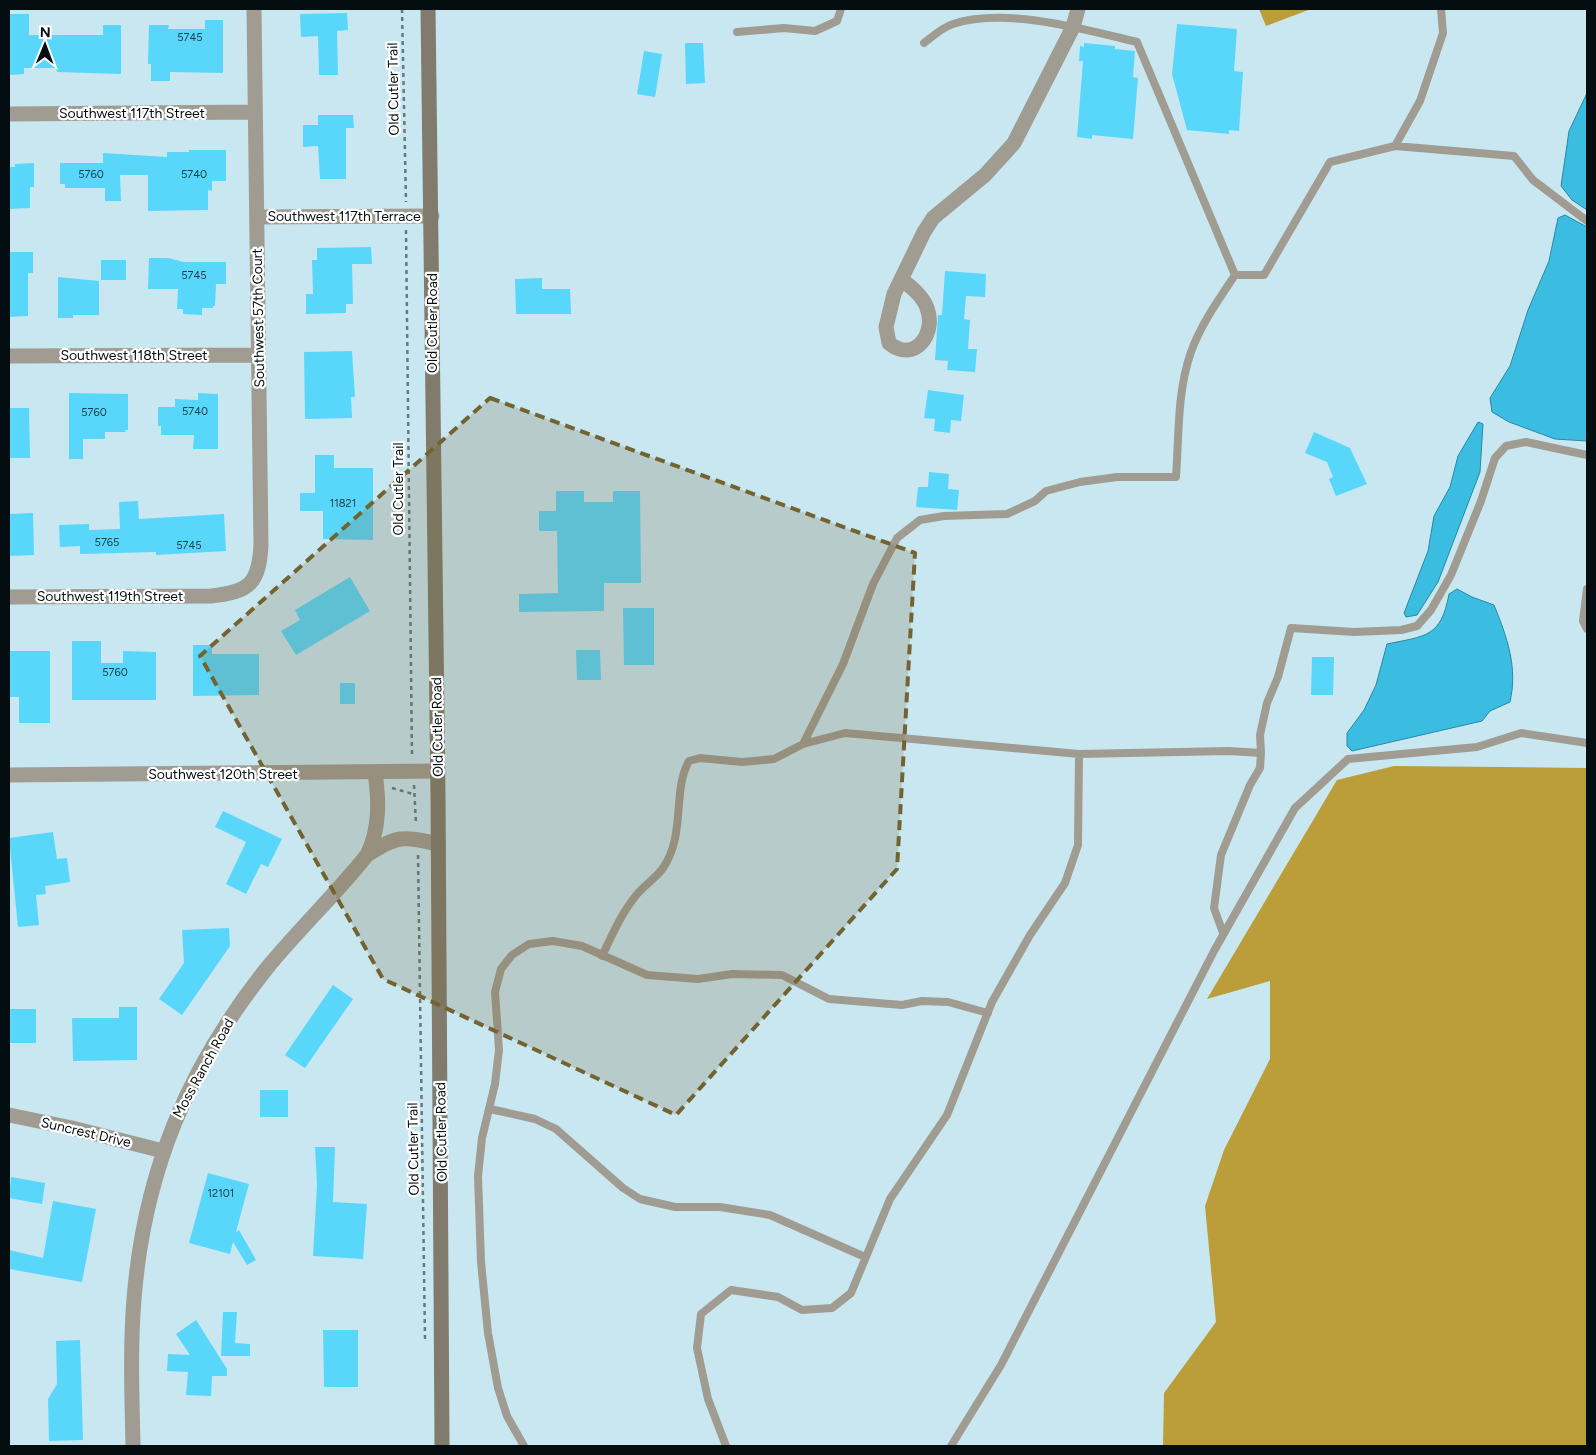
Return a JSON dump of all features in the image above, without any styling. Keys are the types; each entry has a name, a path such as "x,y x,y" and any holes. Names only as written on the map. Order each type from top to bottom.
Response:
{"main road":[{"name":"Old Cutler Road","path":"428,9 432,216 442,1446"}],"street":[{"name":"Southwest 57th Court","path":"211,596 242,590 251,583 257,573 260,559 254,9"},
{"path":"901,279 933,218 985,175 1014,144 1073,27 1078,9"},
{"name":"Southwest 117th Street","path":"9,114 255,112"},
{"name":"Southwest 117th Terrace","path":"257,217 432,216"},
{"name":"Southwest 118th Street","path":"9,356 258,355"},
{"name":"Southwest 119th Street","path":"9,597 211,596"},
{"name":"Southwest 120th Street","path":"9,775 437,771"},
{"name":"Moss Ranch Road","path":"367,855 373,840 377,816 375,773"},
{"name":"Moss Ranch Road","path":"133,1446 134,1299 146,1212 163,1152 179,1108 233,1014 268,967 367,855 385,843 400,838 438,844"},
{"name":"Suncrest Drive","path":"9,1115 72,1128 163,1152"}],"lane":[{"path":"737,32 784,28 815,31 837,21 841,9"},
{"path":"1395,146 1420,101 1443,33 1441,9"},
{"path":"924,42 950,24 976,18 1000,17 1073,27 1137,42 1235,275"},
{"path":"1235,275 1264,275 1330,162 1395,146 1514,156 1533,180 1587,221"},
{"path":"804,744 843,664 873,584 897,538 920,520 944,516 1007,514 1035,501 1046,491 1080,482 1117,477 1176,477 1182,397 1191,352 1211,311 1235,275"},
{"path":"1223,933 1214,908 1221,855 1250,785 1260,768 1260,734 1267,703 1278,677 1291,628 1354,632 1401,630 1417,626 1431,610 1451,576 1481,501 1494,458 1506,446 1526,442 1587,455"},
{"path":"1587,589 1583,621 1587,630"},
{"path":"602,956 621,916 640,891 663,868 677,835 683,772 690,761 700,758 742,762 774,759 804,744 845,733 1079,754 1229,751 1260,753"},
{"path":"951,1446 1001,1365 1223,933 1295,808 1348,758 1477,747 1521,733 1587,743"},
{"path":"726,1446 708,1399 704,1371 697,1348 701,1314 731,1290 778,1297 802,1310 832,1308 851,1293 890,1199 947,1115 988,1013 1030,935 1065,883 1078,845 1079,754"},
{"path":"524,1446 507,1416 498,1388 488,1333 481,1262 478,1176 482,1138 490,1109 498,1050 495,992 501,969 512,955 529,944 553,941 563,942 582,946 647,975 698,979 732,974 782,976 829,999 902,1005 922,1001 948,1002 988,1013"},
{"path":"490,1109 535,1119 556,1129 623,1188 640,1199 675,1207 720,1207 770,1215 865,1258"}],"path":[{"name":"Old Cutler Trail","path":"402,9 406,199"},
{"name":"Old Cutler Trail","path":"406,226 412,752"},
{"path":"414,785 415,816"},
{"path":"388,786 414,794"},
{"name":"Old Cutler Trail","path":"418,852 425,1341"}],"highlighted area":[{"path":"490,398 915,553 897,869 676,1115 383,979 200,656"}],"shaded area":[{"path":"1259,9 1311,9 1266,26"},
{"path":"1394,766 1587,768 1587,1446 1163,1446 1164,1393 1216,1322 1205,1206 1224,1150 1270,1059 1270,981 1207,999 1337,780"}],"water":[{"path":"1587,93 1587,210 1572,200 1561,186 1569,131"},
{"path":"1565,215 1587,227 1587,441 1555,439 1509,422 1492,412 1490,398 1510,366 1528,310 1549,261 1558,218"},
{"path":"1478,422 1483,424 1480,472 1438,582 1417,615 1406,617 1404,613 1428,551 1434,516 1450,487 1458,456"},
{"path":"1457,589 1494,605 1507,641 1512,664 1513,677 1510,702 1490,711 1482,721 1352,751 1347,746 1347,733 1364,710 1376,685 1387,644 1421,636 1436,627 1446,608 1449,594"}],"building":[{"path":"347,13 348,30 337,31 338,75 319,75 318,36 301,37 300,14"},
{"path":"9,14 29,14 29,35 103,35 103,25 121,25 121,74 57,72 56,68 24,68 24,74 9,75"},
{"path":"205,20 223,20 223,73 170,72 170,81 151,81 151,64 148,64 149,25 169,25 168,29 205,29"},
{"path":"1177,24 1237,29 1234,71 1243,72 1239,131 1229,130 1229,134 1187,130 1172,74"},
{"path":"685,43 703,43 705,83 686,84"},
{"path":"1084,43 1115,46 1115,49 1135,51 1133,77 1138,78 1133,139 1092,135 1092,139 1077,137 1083,61 1079,61 1080,46 1084,47"},
{"path":"644,51 662,54 655,97 637,94"},
{"path":"318,115 353,115 354,128 346,128 346,179 320,179 318,146 303,147 303,125 318,125"},
{"path":"189,150 226,150 226,181 212,181 212,191 208,190 208,210 148,211 148,175 120,175 121,201 105,201 105,188 65,188 65,184 60,184 60,163 103,163 103,153 167,157 167,152 189,152"},
{"path":"34,163 34,187 30,187 30,208 9,209 9,167 15,167 15,164"},
{"path":"371,247 372,264 352,264 353,304 346,304 346,313 306,314 306,294 313,294 312,260 317,260 317,248"},
{"path":"9,252 33,252 33,273 28,273 28,316 9,317"},
{"path":"149,258 168,258 184,262 226,262 226,284 216,284 215,306 213,308 202,308 202,315 183,314 183,309 177,309 178,289 148,289"},
{"path":"101,260 126,260 126,280 101,280"},
{"path":"945,271 986,274 985,297 966,296 964,319 970,320 968,349 977,349 975,372 947,370 948,361 935,360 938,315 942,315"},
{"path":"58,277 99,281 99,315 73,315 73,318 58,318"},
{"path":"542,278 542,289 570,289 571,314 516,314 515,279"},
{"path":"352,351 355,397 351,397 352,418 305,419 304,352"},
{"path":"928,390 964,395 961,421 951,420 950,433 934,431 935,419 924,418"},
{"path":"69,393 128,394 128,430 125,430 126,432 105,432 105,439 83,439 83,459 69,459"},
{"path":"198,393 218,394 218,449 193,449 194,435 161,435 161,426 158,426 158,407 175,407 175,399 198,400"},
{"path":"9,408 29,408 30,458 9,458"},
{"path":"1314,432 1350,448 1367,484 1336,496 1329,479 1333,477 1327,462 1305,453"},
{"path":"315,455 334,455 334,468 373,468 373,540 323,539 323,511 300,511 300,493 315,493"},
{"path":"929,472 949,474 948,489 959,490 957,510 916,507 918,487 928,487"},
{"path":"556,491 584,491 584,502 613,502 613,491 640,491 641,583 604,583 604,611 519,612 519,594 558,593 557,531 539,531 539,511 556,511"},
{"path":"138,501 139,519 224,514 226,551 156,555 156,552 80,554 80,546 60,547 59,525 89,524 89,530 120,529 119,502"},
{"path":"33,513 34,555 9,556 9,514"},
{"path":"350,577 370,611 296,655 281,631 300,620 295,610"},
{"path":"623,608 654,608 654,665 624,665"},
{"path":"72,641 101,641 101,663 123,663 123,651 156,652 156,700 72,700"},
{"path":"193,645 212,645 212,654 259,654 259,695 193,696"},
{"path":"576,650 600,650 601,680 577,680"},
{"path":"9,651 50,651 50,723 19,723 19,697 9,697"},
{"path":"1312,657 1334,657 1333,695 1311,695"},
{"path":"340,683 355,683 355,704 340,704"},
{"path":"223,811 282,839 268,867 261,864 246,894 226,884 246,842 215,827"},
{"path":"53,832 57,859 67,858 70,882 45,886 46,894 36,895 39,925 18,927 9,838"},
{"path":"229,928 230,946 182,1015 159,999 184,963 182,930"},
{"path":"333,985 353,999 305,1068 285,1055"},
{"path":"119,1007 137,1007 137,1060 73,1061 72,1018 119,1018"},
{"path":"9,1009 36,1009 36,1043 9,1043"},
{"path":"260,1090 288,1090 288,1117 260,1117"},
{"path":"315,1147 335,1147 333,1202 367,1204 363,1259 313,1256 317,1185"},
{"path":"208,1173 249,1184 236,1232 239,1230 256,1260 247,1265 233,1242 230,1254 189,1243"},
{"path":"11,1177 45,1183 42,1204 9,1198"},
{"path":"53,1201 96,1209 82,1282 9,1269 9,1250 43,1258"},
{"path":"223,1312 237,1312 235,1343 250,1344 250,1356 221,1356"},
{"path":"196,1320 227,1369 227,1376 212,1376 211,1396 186,1395 188,1372 167,1371 168,1354 190,1355 176,1334"},
{"path":"323,1330 358,1330 358,1387 324,1387"},
{"path":"80,1340 83,1440 49,1441 48,1399 57,1384 56,1341"}]}
